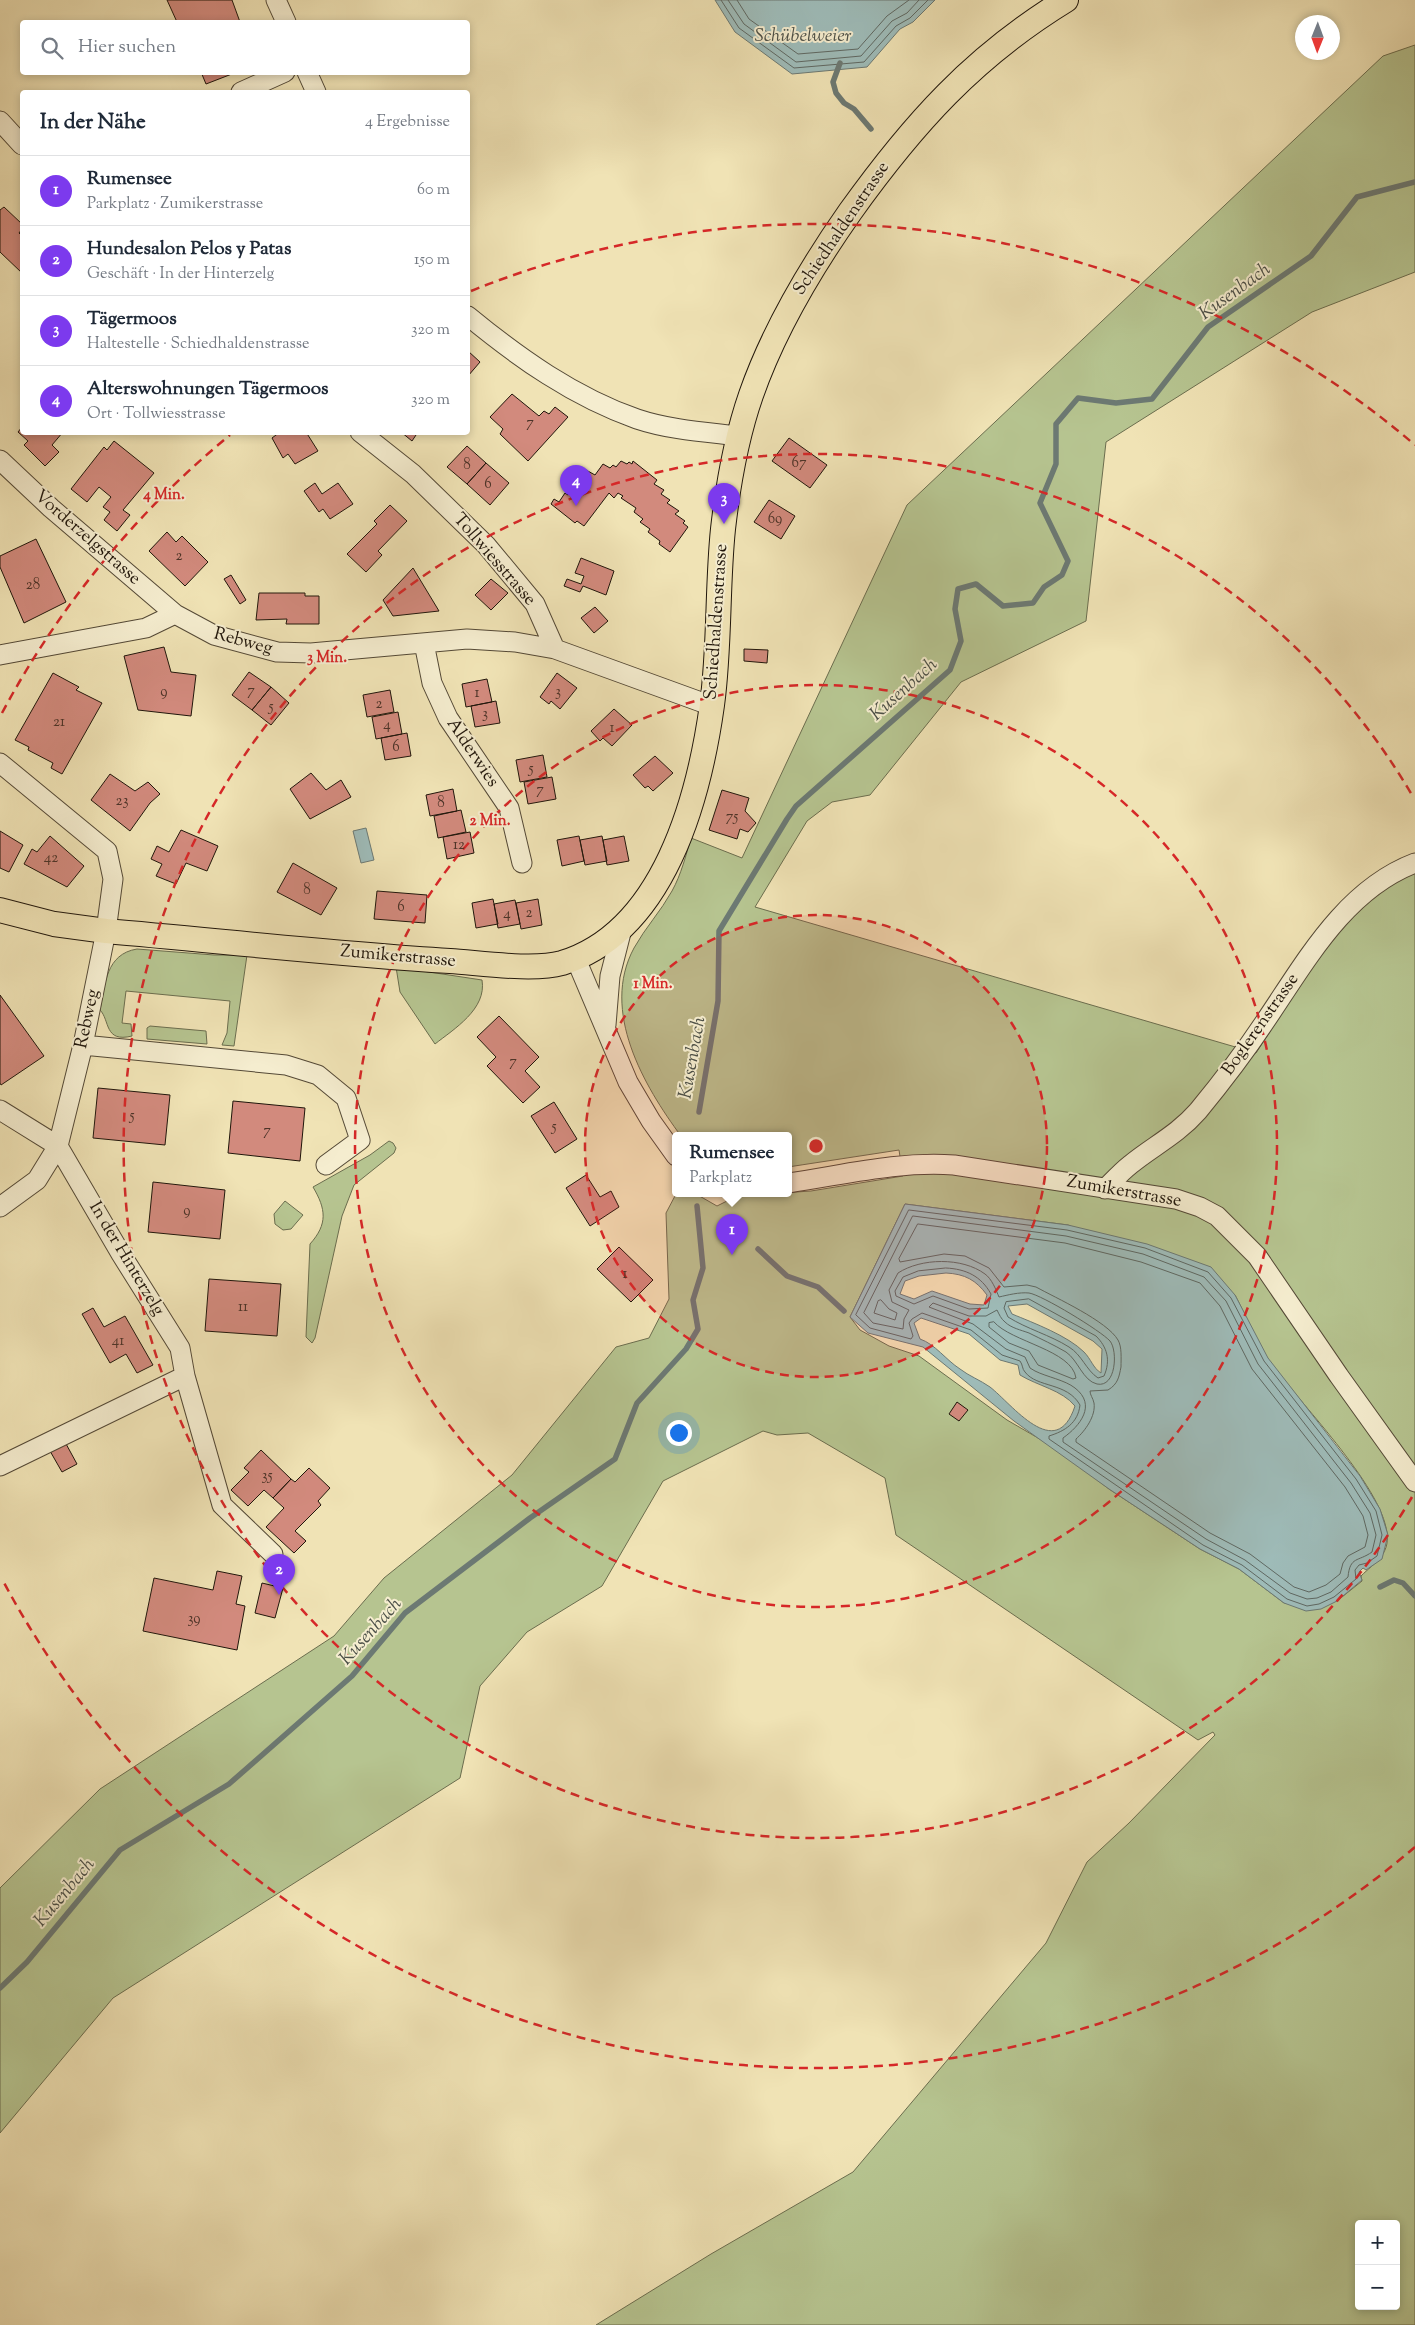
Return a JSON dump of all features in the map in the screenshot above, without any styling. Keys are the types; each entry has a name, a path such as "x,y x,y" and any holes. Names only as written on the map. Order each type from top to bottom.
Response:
{"main road":[{"name":"Schiedhaldenstrasse","path":"575,957 608,939 624,925 648,898 680,834 696,784 712,706 723,529 739,436 754,387 788,310 826,246 892,154 932,107 962,77 1006,41 1066,0"},
{"name":"Zumikerstrasse","path":"0,910 54,924 106,931 495,964 555,964 575,957"}],"street":[{"path":"276,0 285,20"},
{"path":"245,90 278,75"},
{"path":"308,75 315,90"},
{"path":"0,120 20,143"},
{"path":"470,318 509,350 593,400 638,419 687,430 739,436"},
{"name":"Tollwiesstrasse","path":"364,435 413,474 486,545 535,604 555,649"},
{"name":"Vorderzelgstrasse","path":"0,460 51,508 175,614"},
{"path":"0,655 146,628 175,614"},
{"name":"Rebweg","path":"175,614 214,636 278,652 310,653 467,639 515,642 555,649"},
{"name":"Alderwies","path":"424,643 432,682 448,718 509,808 522,863"},
{"path":"555,649 712,706"},
{"name":"Rebweg","path":"0,763 107,851 113,878 106,931 83,1045 58,1146"},
{"name":"Boglerenstrasse","path":"1105,1189 1130,1164 1164,1143 1196,1112 1246,1049 1324,934 1354,902 1386,877 1415,862"},
{"path":"606,1034 610,976 624,925"},
{"path":"575,957 606,1034 628,1082 651,1121 672,1150"},
{"path":"83,1045 286,1065 318,1075 346,1098 360,1140 326,1165"},
{"name":"In der Hinterzelg","path":"0,1110 58,1146 121,1254 180,1348 185,1376 222,1505 273,1554"},
{"path":"0,1207 38,1180 58,1146"},
{"name":"Zumikerstrasse","path":"792,1182 900,1165 927,1163 954,1165 1176,1199 1200,1207 1216,1216 1234,1231 1257,1256 1338,1376 1415,1482"},
{"path":"0,1466 185,1376"}],"green space":[{"path":"1415,45 1415,272 1312,312 1106,442 1086,621 961,682 870,795 832,802 807,821 755,907 1256,1053 1304,979 1343,926 1371,899 1392,884 1415,872 1415,2325 596,2325 711,2254 853,2172 1046,1943 1087,1862 1129,1823 1215,1735 1213,1732 1198,1740 896,1535 885,1478 808,1433 777,1435 763,1431 663,1481 602,1586 527,1632 480,1686 460,1778 113,1998 0,2133 0,1888 100,1789 334,1636 384,1578 512,1475 616,1347 649,1338 669,1299 666,1213 674,1197 701,1197 717,1206 735,1197 792,1197 792,1192 903,1176 899,1150 792,1166 792,1132 678,1132 653,1094 641,1071 631,1047 624,1022 622,997 625,972 634,948 672,891 681,872 691,838 742,858 907,505 1383,56","holes":["905,1204 1068,1225 1235,1295 1263,1352 1355,1468 1381,1513 1387,1533 1384,1553 1361,1576 1362,1581 1337,1601 1284,1603 1239,1569 1200,1549 1109,1489 1057,1449 1007,1420 919,1356 889,1346 860,1330 850,1317"]},
{"path":"137,949 214,955 247,955 234,1046 222,1045 227,1033 230,1001 126,991 122,1023 131,1024 132,1036 123,1037 112,1033 100,1010 106,981 113,964 119,957"},
{"path":"396,967 482,980 479,1000 468,1017 460,1025 435,1044 400,992"},
{"path":"150,1026 206,1031 207,1044 147,1039 147,1028"},
{"path":"389,1141 396,1148 394,1153 354,1185 342,1216 315,1338 312,1343 306,1337 310,1244 320,1230 323,1216 321,1202 313,1187 370,1155"},
{"path":"285,1201 303,1215 291,1229 283,1230 275,1224 274,1214"}],"water":[{"name":"Schübelweier","path":"715,0 935,0 913,22 900,29 867,67 792,74 735,32"},
{"path":"366,828 374,860 361,863 353,831"},
{"path":"905,1204 1068,1225 1147,1244 1211,1267 1235,1295 1268,1358 1360,1476 1380,1509 1388,1535 1382,1559 1366,1570 1363,1568 1359,1572 1362,1580 1337,1601 1321,1609 1306,1611 1284,1603 1239,1569 1200,1549 1109,1489 1014,1421 923,1347 868,1333 850,1317","holes":["946,1273 964,1276 979,1285 987,1295 984,1305 970,1304 932,1291 914,1299 900,1294 905,1281 919,1276","1027,1304 1093,1341 1102,1349 1101,1373 1077,1346 1050,1330 1012,1314 1008,1306","921,1318 969,1334 1000,1360 1018,1365 1020,1375 1057,1392 1075,1406 1067,1423 1057,1430 1046,1430 1034,1425 990,1387 963,1371 931,1345 920,1339 914,1323"]}],"building":[{"path":"167,0 232,0 239,20 176,20"},
{"path":"202,75 229,75 206,84"},
{"path":"4,207 20,222 20,271 0,252 0,210"},
{"path":"470,353 480,362 470,374"},
{"path":"512,394 539,416 544,411 549,414 555,407 568,417 528,461 500,434 503,429 490,417"},
{"path":"21,435 60,435 52,445 59,452 45,466 24,445 28,441"},
{"path":"276,435 308,435 318,451 295,464 288,454 283,458 272,438"},
{"path":"405,435 416,435 412,441"},
{"path":"789,438 827,465 810,488 772,461"},
{"path":"114,441 154,473 123,510 130,515 117,531 104,520 110,512 103,507 111,497 99,487 87,502 71,489 104,447 107,450"},
{"path":"467,446 486,463 467,484 447,467"},
{"path":"621,461 632,464 633,461 657,480 654,484 664,490 661,494 670,500 667,503 679,511 675,514 685,521 683,523 688,527 670,552 648,532 650,529 640,522 643,519 634,512 636,508 621,498 623,496 618,493 614,498 609,493 584,526 577,521 575,523 551,504 554,499 559,502 565,493 568,495 586,470 595,475 603,464 610,468 613,465 616,467"},
{"path":"486,463 509,483 490,505 467,484"},
{"path":"315,483 322,494 338,483 353,504 330,519 323,509 319,512 304,491"},
{"path":"769,500 795,516 781,539 754,522"},
{"path":"390,505 407,521 378,551 382,555 366,572 347,554 377,524 374,521"},
{"path":"167,532 176,542 182,536 208,562 185,586 149,551"},
{"path":"36,539 66,602 24,623 0,567 0,556"},
{"path":"581,558 614,571 606,595 583,586 580,592 564,586 567,579 581,584 584,576 575,573"},
{"path":"413,568 439,611 393,616 383,600"},
{"path":"231,575 246,600 240,604 224,579"},
{"path":"491,579 508,593 491,610 475,595"},
{"path":"259,593 305,593 305,596 319,596 319,624 286,624 287,619 256,620"},
{"path":"595,607 608,621 594,633 581,618"},
{"path":"164,647 171,672 196,675 191,716 138,710 124,656"},
{"path":"744,649 768,650 767,663 744,661"},
{"path":"249,672 271,687 252,710 232,695"},
{"path":"53,673 79,687 76,690 102,703 62,774 51,768 53,763 28,750 29,747 15,740"},
{"path":"557,673 577,688 560,709 551,701 549,704 540,697"},
{"path":"487,679 492,702 466,707 462,684"},
{"path":"271,687 289,703 271,725 252,710"},
{"path":"390,690 394,712 367,717 363,695"},
{"path":"496,701 500,723 475,727 471,706"},
{"path":"614,709 632,725 612,746 603,738 600,741 591,731"},
{"path":"398,712 402,734 376,739 372,717"},
{"path":"407,733 411,756 385,760 381,738"},
{"path":"543,755 547,777 520,782 516,760"},
{"path":"655,756 673,773 653,791 648,786 645,788 633,775"},
{"path":"311,773 326,790 341,780 351,797 310,819 290,789"},
{"path":"110,774 135,791 148,782 160,794 150,803 130,831 91,800"},
{"path":"552,777 556,799 528,804 524,782"},
{"path":"453,789 457,811 430,816 426,795"},
{"path":"722,790 749,798 745,811 756,823 748,832 740,829 737,839 709,830"},
{"path":"461,810 466,832 438,838 434,816"},
{"path":"181,830 218,846 207,871 186,863 176,884 156,876 162,864 151,859 157,846 169,852"},
{"path":"0,831 23,845 9,872 0,868"},
{"path":"470,832 474,853 447,859 443,837"},
{"path":"50,836 84,866 67,887 24,864 32,849 37,852"},
{"path":"579,836 584,861 562,866 557,840"},
{"path":"602,836 607,861 585,865 580,840"},
{"path":"624,836 629,861 607,865 603,840"},
{"path":"293,863 337,888 321,915 277,892"},
{"path":"377,891 427,895 425,923 374,919"},
{"path":"493,899 498,924 476,928 472,903"},
{"path":"538,899 542,925 521,929 516,903"},
{"path":"515,900 520,924 498,928 494,904"},
{"path":"0,995 44,1056 1,1085 0,1083"},
{"path":"499,1016 539,1057 525,1071 540,1087 523,1103 487,1066 496,1057 477,1037"},
{"path":"98,1088 170,1095 165,1145 93,1138"},
{"path":"233,1101 305,1108 300,1161 228,1153"},
{"path":"554,1102 577,1139 555,1153 531,1116"},
{"path":"586,1175 600,1197 611,1191 619,1207 590,1226 566,1188"},
{"path":"153,1182 225,1190 220,1239 148,1232"},
{"path":"619,1247 653,1280 631,1302 597,1269"},
{"path":"209,1279 281,1284 277,1336 205,1331"},
{"path":"93,1308 104,1327 125,1316 153,1365 137,1373 126,1354 110,1363 82,1314"},
{"path":"957,1402 968,1410 959,1421 949,1414"},
{"path":"65,1442 77,1464 62,1472 50,1451"},
{"path":"261,1450 291,1479 273,1498 264,1490 248,1506 231,1490 249,1472 244,1468"},
{"path":"309,1468 330,1488 318,1501 321,1505 295,1531 306,1541 294,1553 266,1527 284,1508 273,1498 291,1479 295,1482"},
{"path":"217,1571 242,1576 236,1604 245,1606 237,1650 143,1631 154,1578 213,1590"},
{"path":"262,1583 283,1588 275,1618 255,1613"}],"waterway":[{"path":"840,63 833,82 836,93 844,103 854,109 871,129"},
{"name":"Kusenbach","path":"699,1112 718,1001 719,931 787,819 796,806 950,670 961,641 955,609 958,589 976,584 1003,606 1033,603 1044,587 1062,575 1068,561 1040,503 1056,464 1056,424 1078,398 1116,403 1152,399 1208,327 1311,256 1357,197 1415,182"},
{"name":"Kusenbach","path":"0,1988 27,1962 120,1850 229,1784 352,1676 405,1613 530,1518 615,1459 637,1403 686,1349 698,1329 693,1300 703,1268 697,1206"},
{"path":"758,1249 787,1276 818,1287 844,1311"},
{"path":"1380,1587 1394,1580 1403,1583 1415,1596"}],"place":[{"name":"Alterswohnungen Tägermoos","path":"576,506"},
{"name":"Tägermoos","path":"724,524"},
{"name":"Rumensee","path":"732,1255"},
{"name":"Hundesalon Pelos y Patas","path":"279,1595"}]}
